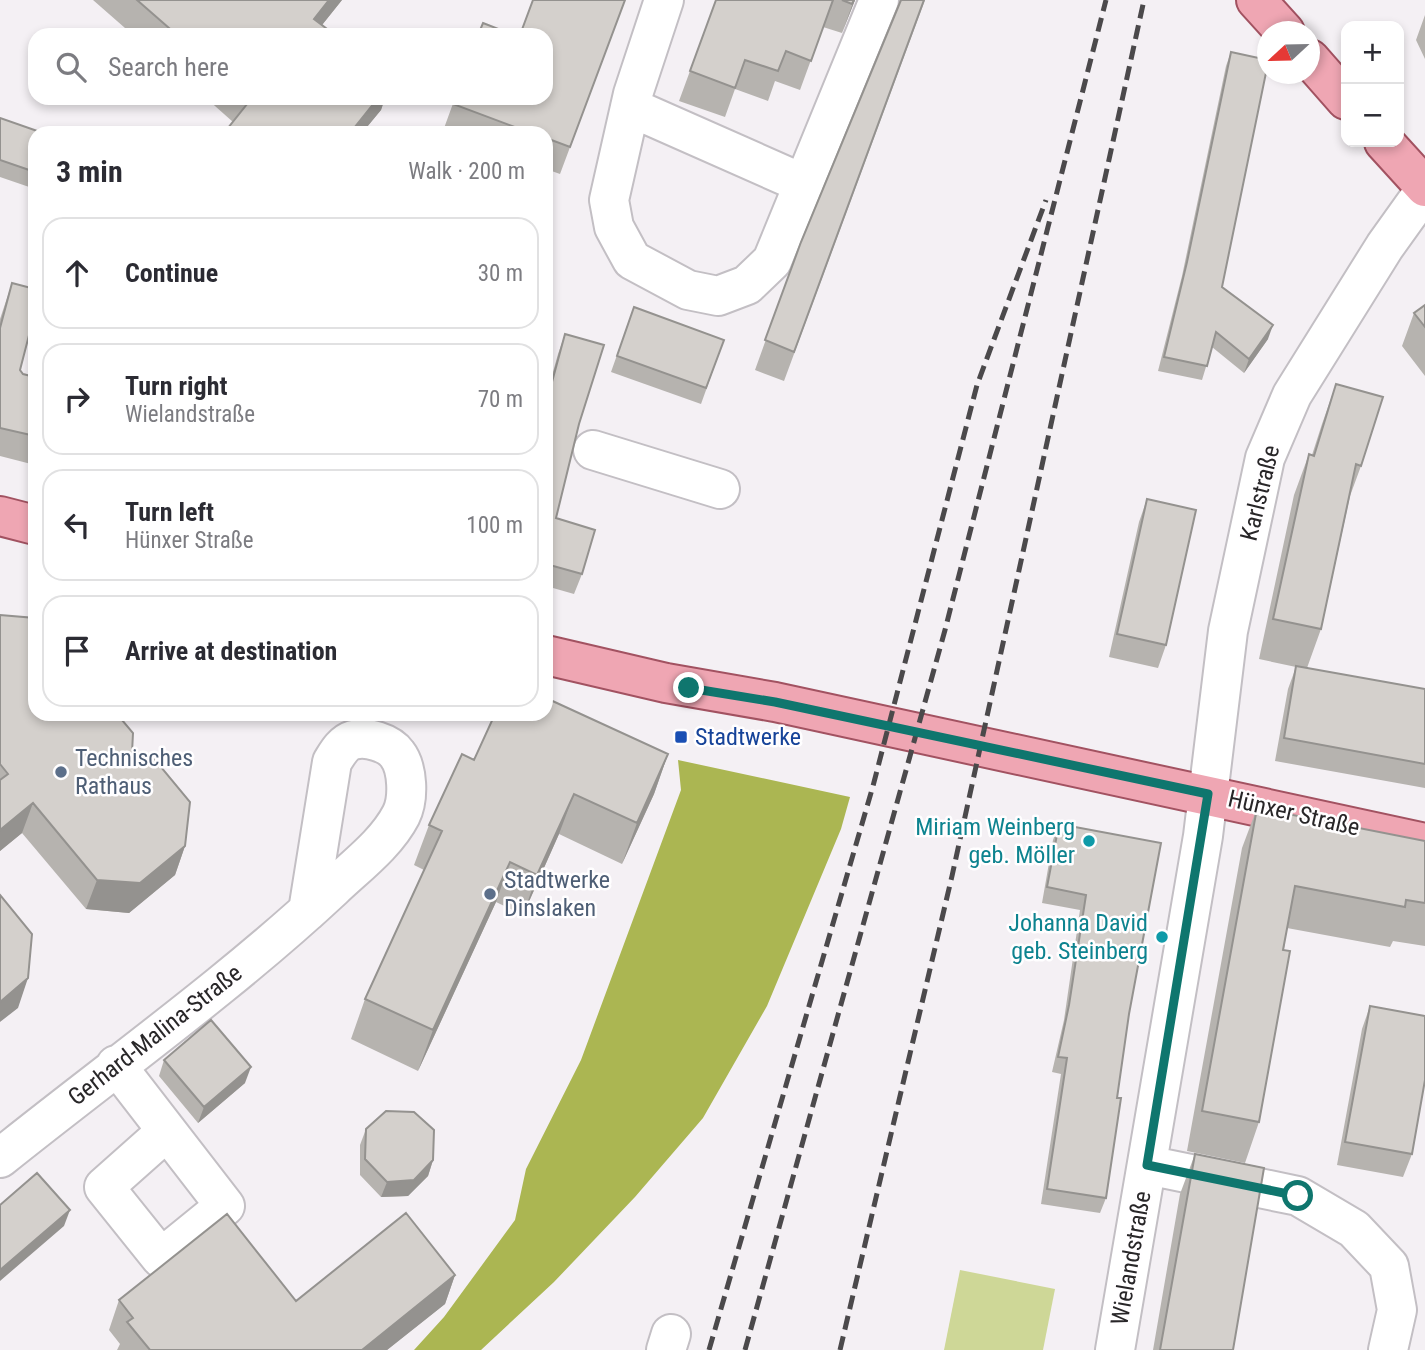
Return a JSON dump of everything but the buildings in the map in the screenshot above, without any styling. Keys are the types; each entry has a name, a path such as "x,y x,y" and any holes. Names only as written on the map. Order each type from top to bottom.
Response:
{"main road":[{"path":"1256,0 1274,21"},
{"path":"1320,70 1341,94"},
{"path":"1388,147 1425,188"},
{"path":"0,516 28,522"},
{"name":"Hünxer Straße","path":"553,657 666,683 775,702 1208,794 1425,843"}],"street":[{"path":"664,0 630,107 609,200 614,227 632,260 688,290 718,296 747,285 772,261 879,0"},
{"path":"630,107 804,184"},
{"name":"Karlstraße","path":"1208,794 1228,631 1265,458 1292,395 1385,246 1425,188"},
{"path":"593,450 720,489"},
{"name":"Wielandstraße","path":"1115,1350 1208,794"},
{"name":"Gerhard-Malina-Straße","path":"0,1158 308,911"},
{"path":"116,1065 167,1130"},
{"path":"1147,1165 1298,1196 1354,1229 1389,1266 1397,1310 1388,1350"}],"green space":[{"path":"678,760 850,797 841,829 767,1006 703,1118 635,1197 554,1282 481,1350 414,1350 444,1317 515,1220 526,1169 581,1060 681,790"},
{"path":"960,1270 1055,1289 1043,1350 944,1350"}],"railway":[{"path":"745,1350 945,630 1106,0"},
{"path":"840,1350 952,876 1144,0"},
{"path":"709,1350 873,786 977,385 1046,200"}],"place":[{"name":"Stadtwerke","path":"681,737"},
{"name":"Technisches Rathaus","path":"61,772"},
{"name":"Miriam Weinberg geb. Möller","path":"1089,841"},
{"name":"Stadtwerke Dinslaken","path":"490,894"},
{"name":"Johanna David geb. Steinberg","path":"1162,937"}],"route":[{"path":"689,688 775,702 1208,794 1147,1165 1298,1196"}]}
